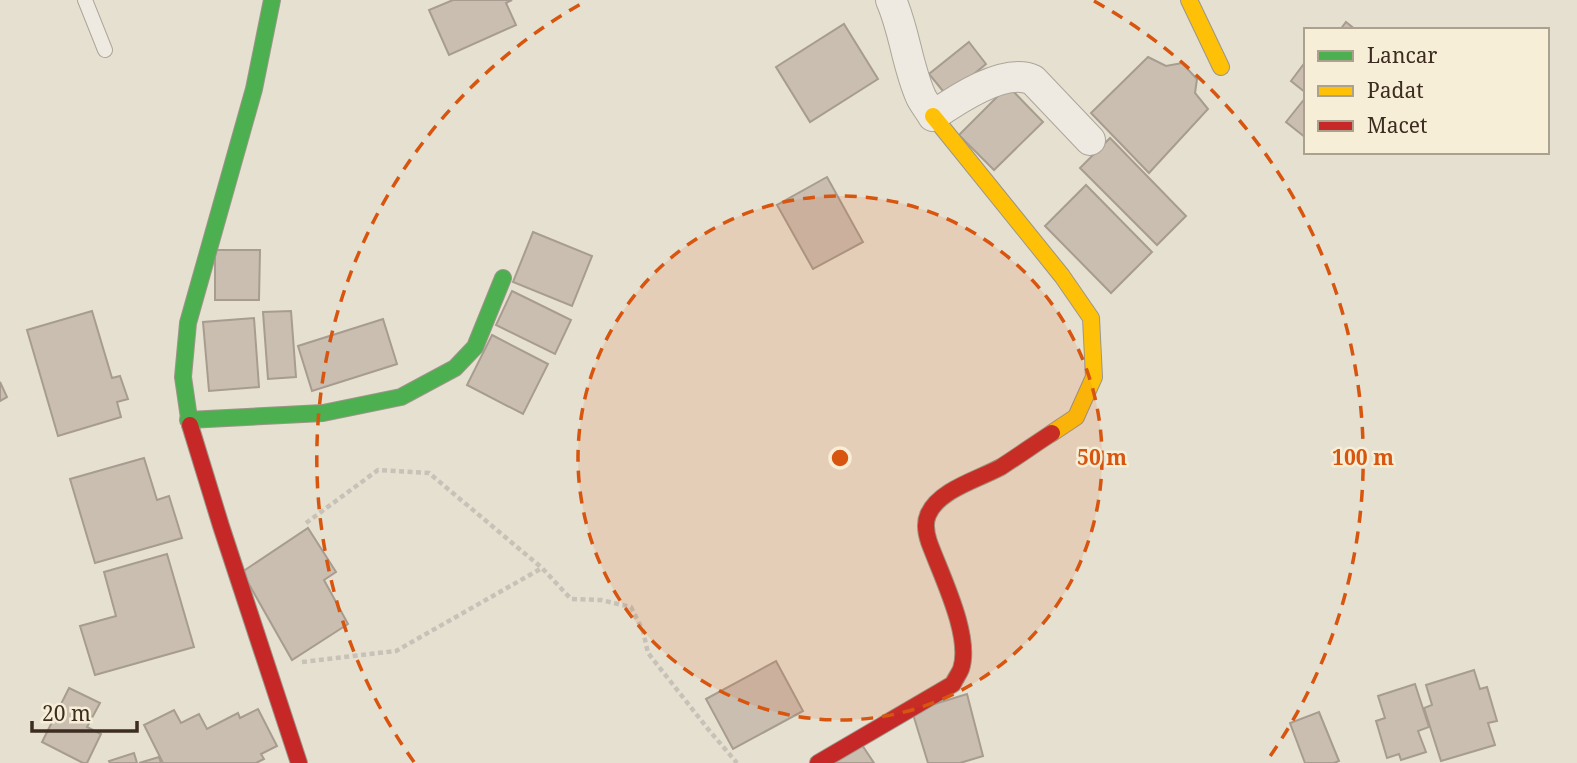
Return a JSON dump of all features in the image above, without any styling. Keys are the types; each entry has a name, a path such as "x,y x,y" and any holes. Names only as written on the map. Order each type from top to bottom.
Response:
{"street":[{"path":"272,0 254,89 188,323 183,377 188,420 299,763"},
{"path":"818,763 953,684 961,669 964,650 961,625 929,542 925,528 927,516 934,505 955,489 1000,467 1076,417 1094,377 1091,318 1062,276 922,99 891,0"},
{"path":"1189,0 1221,67"},
{"path":"933,116 981,86 1017,75 1033,80 1090,140"},
{"path":"188,420 323,413 401,397 455,368 475,346 503,278"}],"lane":[{"path":"85,0 105,50"}],"path":[{"path":"306,523 378,471 429,473 542,569 571,598 601,600 631,607 643,631 648,653 737,763"},
{"path":"267,666 396,651 542,569"}],"building":[{"path":"453,0 512,0 506,3 516,25 449,55 429,10"},
{"path":"1346,22 1354,28 1342,28"},
{"path":"844,24 878,79 810,122 776,67"},
{"path":"969,42 986,64 947,96 929,74"},
{"path":"1148,57 1166,66 1182,63 1197,79 1195,93 1208,109 1149,173 1091,113"},
{"path":"1304,64 1304,91 1291,81"},
{"path":"1008,86 1043,122 994,170 959,135"},
{"path":"1304,100 1304,136 1286,122"},
{"path":"1110,138 1186,216 1157,245 1080,168"},
{"path":"827,177 863,242 813,269 777,205"},
{"path":"1086,185 1152,252 1111,293 1045,226"},
{"path":"533,232 592,256 572,306 513,282"},
{"path":"215,250 260,250 259,300 215,300"},
{"path":"512,291 571,320 555,354 496,325"},
{"path":"92,311 112,378 120,376 128,399 117,402 121,417 58,436 27,330"},
{"path":"291,311 296,377 268,379 263,312"},
{"path":"254,318 259,387 209,391 203,322"},
{"path":"383,319 397,364 312,391 298,346"},
{"path":"492,335 548,364 523,414 467,385"},
{"path":"0,382 7,397 0,401"},
{"path":"144,458 157,500 169,496 182,538 95,563 70,479"},
{"path":"308,528 336,572 324,580 348,624 292,660 242,572"},
{"path":"167,554 194,647 95,675 80,626 116,616 104,572"},
{"path":"776,661 803,711 733,749 706,699"},
{"path":"1474,670 1480,689 1487,687 1497,721 1488,723 1495,745 1441,761 1424,708 1432,705 1426,685"},
{"path":"1415,684 1429,727 1418,731 1426,752 1401,760 1399,754 1387,758 1376,721 1385,718 1378,696"},
{"path":"69,688 100,703 87,727 101,734 87,763 42,742"},
{"path":"967,694 983,756 960,763 928,763 912,711"},
{"path":"258,709 277,746 261,754 264,759 256,763 163,763 144,725 174,710 181,723 199,714 207,729 238,713 240,718"},
{"path":"1319,712 1339,761 1334,763 1305,763 1290,723"},
{"path":"862,745 874,763 831,763"},
{"path":"134,753 137,763 109,761"},
{"path":"159,757 161,763 139,763"}],"traffic: fast":[{"path":"190,425 183,377 188,323 254,89 272,0"},
{"path":"188,420 323,413 401,397 455,368 475,347 503,278"}],"traffic: slow":[{"path":"1189,0 1221,67"},
{"path":"933,116 1062,276 1091,318 1094,377 1076,417 1052,433"}],"traffic: jam":[{"path":"190,425 299,763"},
{"path":"818,763 953,684 961,669 962,640 954,606 926,532 928,515 933,506 950,492 1001,467 1052,433"}]}
